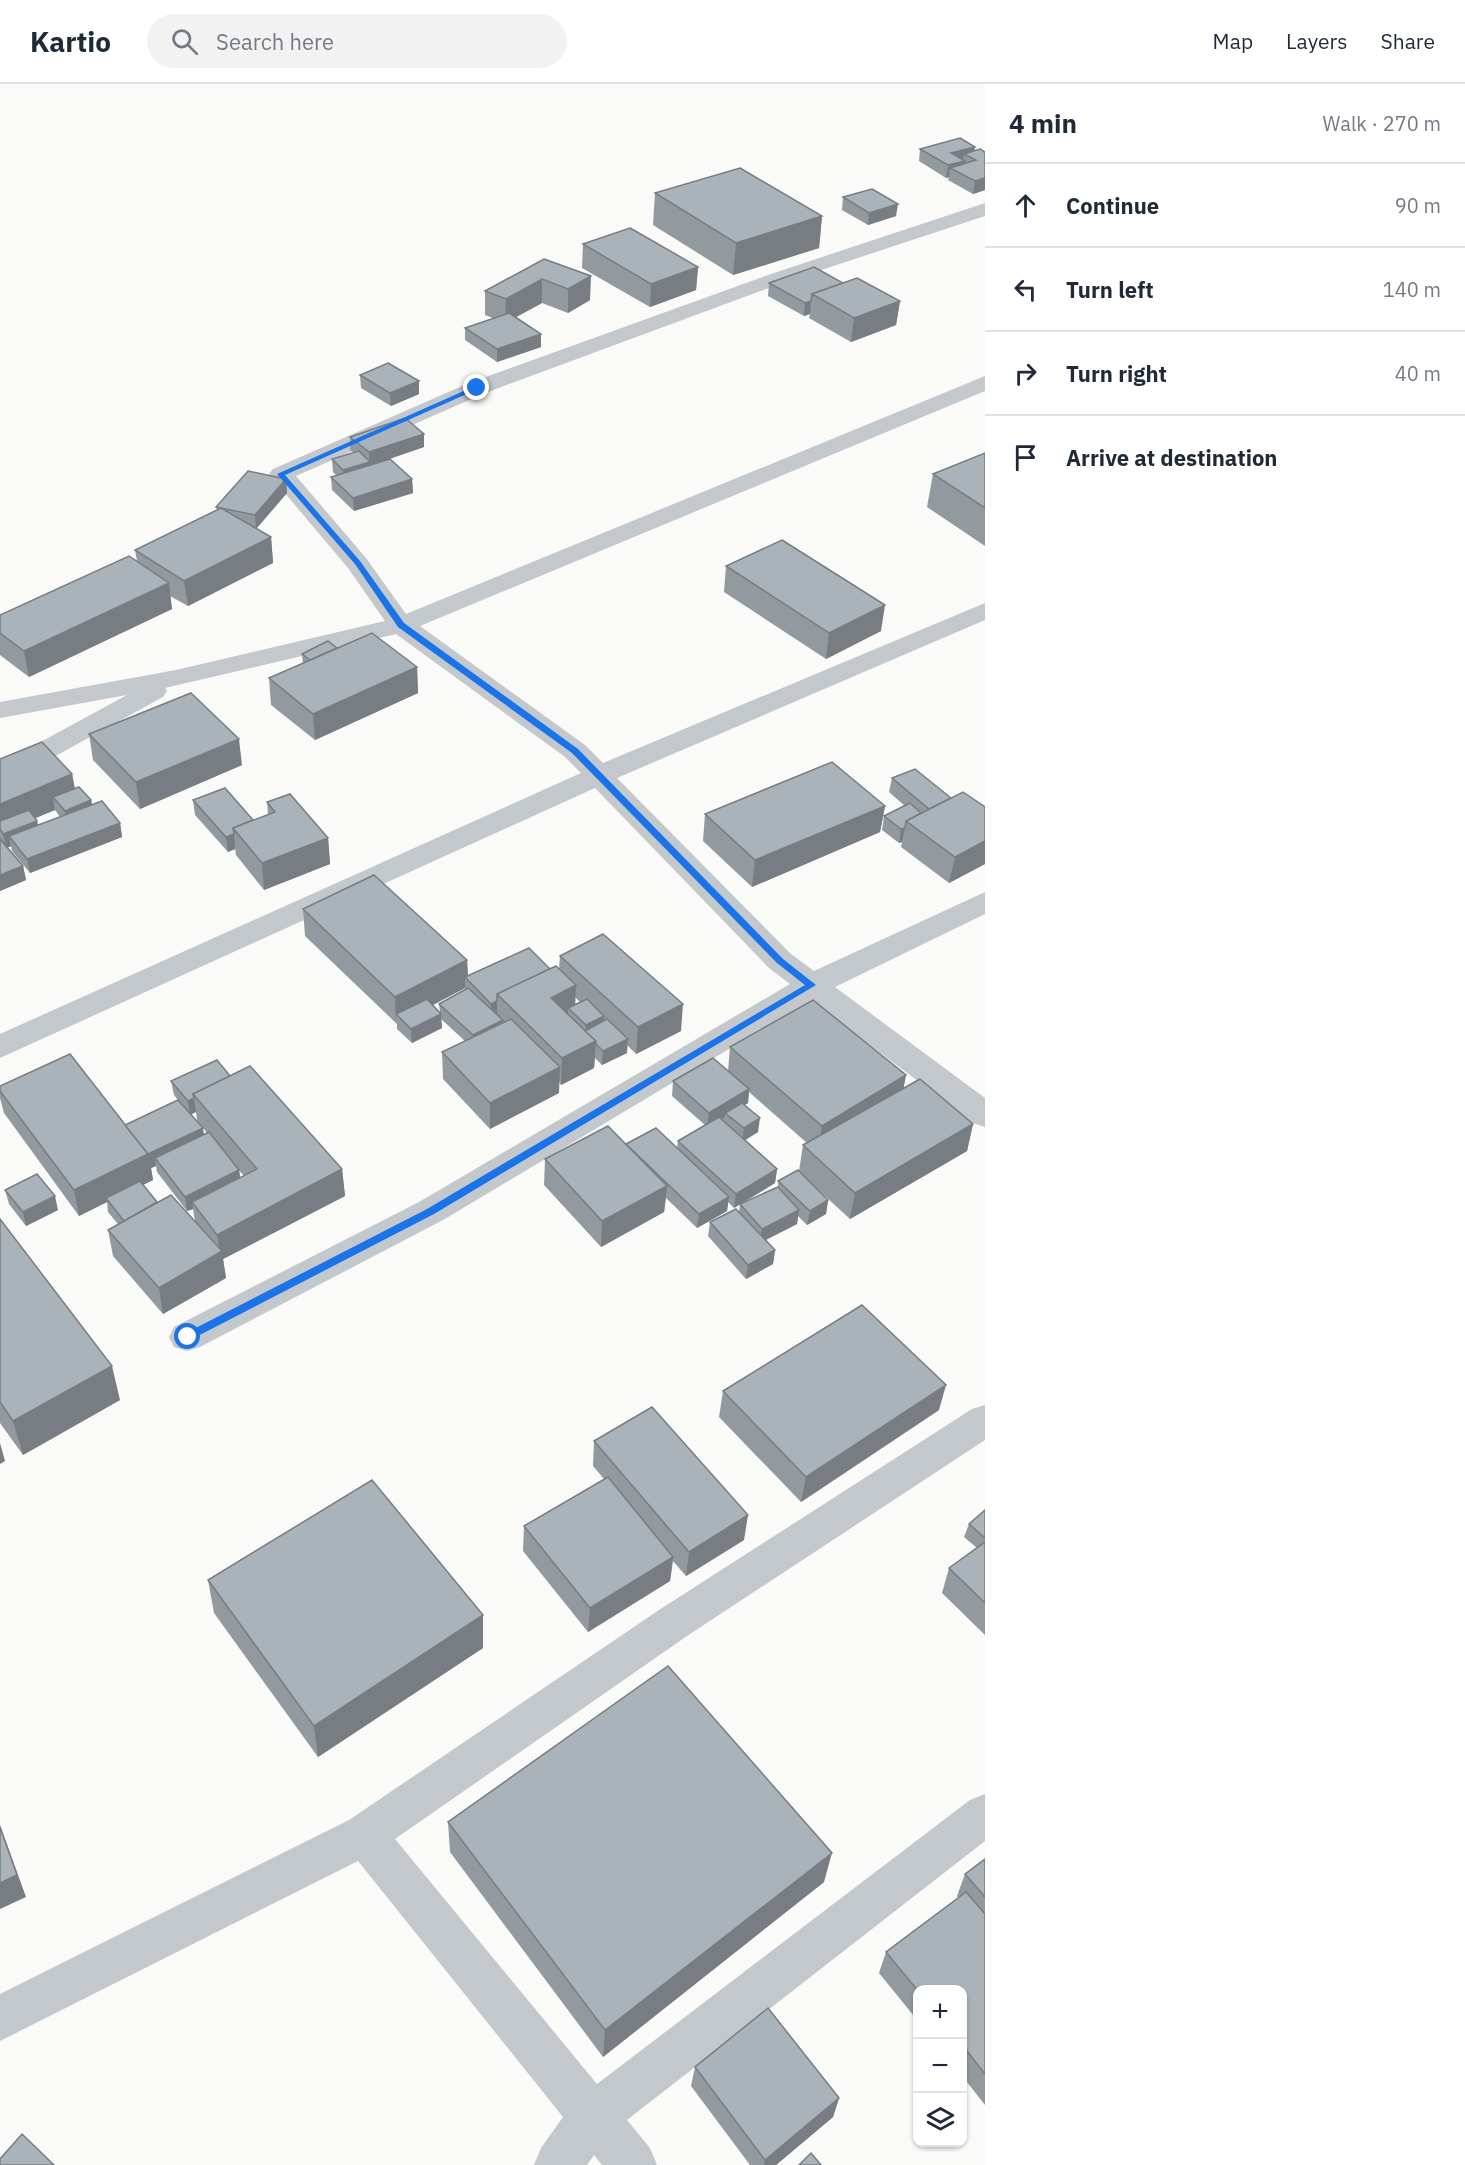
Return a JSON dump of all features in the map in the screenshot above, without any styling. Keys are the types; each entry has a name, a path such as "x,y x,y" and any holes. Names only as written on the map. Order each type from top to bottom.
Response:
{"street":[{"path":"985,209 782,277 477,388 281,474 357,562 401,625 575,751 780,961 985,1115"},
{"path":"0,710 176,678 401,625 985,383"},
{"path":"0,1047 599,776 985,611"},
{"path":"0,775 176,678"},
{"path":"188,1337 431,1211 812,985 985,902"},
{"path":"0,2018 364,1835 673,1623 985,1420"},
{"path":"558,2165 592,2117 985,1815"},
{"path":"364,1835 633,2165"}],"building":[{"path":"960,138 975,147 951,153 965,161 948,165 920,149"},
{"path":"980,149 985,152 985,178 975,181 950,168 976,160 964,154"},
{"path":"740,168 822,216 736,243 655,193"},
{"path":"872,189 898,204 869,213 843,197"},
{"path":"630,228 698,267 651,284 583,244"},
{"path":"544,259 591,276 568,289 542,279 506,299 485,291"},
{"path":"814,267 843,283 812,294 811,301 805,303 769,283"},
{"path":"857,278 900,301 854,318 812,294"},
{"path":"509,313 541,334 497,349 465,328"},
{"path":"388,363 419,381 390,393 360,375"},
{"path":"405,418 424,434 369,452 350,437"},
{"path":"359,451 370,462 343,470 332,459"},
{"path":"985,453 985,508 933,474"},
{"path":"390,459 412,479 353,498 331,477"},
{"path":"248,471 286,479 255,515 216,507"},
{"path":"221,508 271,537 184,581 135,550"},
{"path":"782,540 885,605 829,633 726,566"},
{"path":"129,556 169,583 24,651 0,633 0,615"},
{"path":"372,633 417,667 313,714 269,678"},
{"path":"328,641 337,648 310,660 302,654"},
{"path":"191,693 239,739 136,782 89,734"},
{"path":"42,742 72,774 0,804 0,759"},
{"path":"832,762 885,806 755,860 705,814"},
{"path":"915,769 951,798 929,809 892,778"},
{"path":"79,787 91,800 65,811 53,797"},
{"path":"225,788 253,820 233,828 234,834 226,837 193,800"},
{"path":"963,792 985,807 985,841 955,857 906,821"},
{"path":"290,794 328,838 262,863 233,828 275,812 267,802"},
{"path":"102,801 120,823 27,859 9,836"},
{"path":"910,803 921,813 906,821 905,828 901,829 884,816"},
{"path":"29,810 37,821 3,834 0,821"},
{"path":"0,839 23,866 0,875"},
{"path":"374,875 467,960 395,997 303,909"},
{"path":"603,934 683,1004 638,1027 560,956"},
{"path":"529,948 550,969 497,994 497,1001 491,1004 465,977"},
{"path":"556,966 576,985 551,998 596,1041 562,1058 497,994"},
{"path":"468,988 503,1020 473,1035 439,1004"},
{"path":"427,999 441,1014 411,1029 396,1014"},
{"path":"587,999 604,1016 586,1025 568,1008"},
{"path":"813,1000 906,1075 822,1126 730,1047"},
{"path":"511,1019 560,1067 490,1103 442,1052"},
{"path":"607,1019 628,1039 603,1051 585,1031"},
{"path":"70,1054 148,1154 74,1190 0,1091 0,1086"},
{"path":"713,1058 749,1089 709,1113 673,1081"},
{"path":"217,1060 230,1076 193,1094 194,1098 188,1101 171,1081"},
{"path":"250,1066 342,1169 217,1235 192,1202 257,1169 193,1094"},
{"path":"920,1079 973,1124 855,1193 803,1145"},
{"path":"178,1100 203,1128 148,1154 125,1125"},
{"path":"742,1103 760,1118 744,1128 725,1113"},
{"path":"719,1117 777,1169 736,1194 678,1141"},
{"path":"608,1126 667,1186 602,1221 545,1159"},
{"path":"656,1128 729,1197 699,1214 626,1144"},
{"path":"209,1132 239,1170 185,1197 155,1158"},
{"path":"798,1170 828,1200 810,1211 778,1181"},
{"path":"37,1174 55,1196 23,1212 5,1190"},
{"path":"140,1181 157,1202 124,1221 106,1198"},
{"path":"778,1187 799,1210 762,1229 740,1204"},
{"path":"171,1195 222,1251 159,1288 108,1230"},
{"path":"736,1209 775,1250 748,1265 710,1222"},
{"path":"0,1219 112,1366 13,1421 0,1402"},
{"path":"862,1305 946,1385 806,1477 723,1391"},
{"path":"652,1407 748,1515 689,1552 594,1441"},
{"path":"608,1477 673,1557 590,1608 524,1526"},
{"path":"372,1480 483,1615 314,1726 208,1580"},
{"path":"985,1510 985,1538 969,1524"},
{"path":"985,1542 985,1603 949,1568"},
{"path":"668,1666 832,1853 605,2030 448,1822"},
{"path":"0,1827 17,1875 0,1883"},
{"path":"985,1859 985,1897 965,1874"},
{"path":"966,1892 985,1914 985,2074 967,2051 967,1985 913,1985 886,1952"},
{"path":"768,2008 839,2098 765,2160 695,2067"},
{"path":"22,2134 54,2165 0,2165 0,2159"},
{"path":"811,2153 821,2165 799,2165"}],"route":[{"path":"188,1337 431,1211 812,985 780,961 575,751 401,625 357,562 281,474 477,388"}]}
